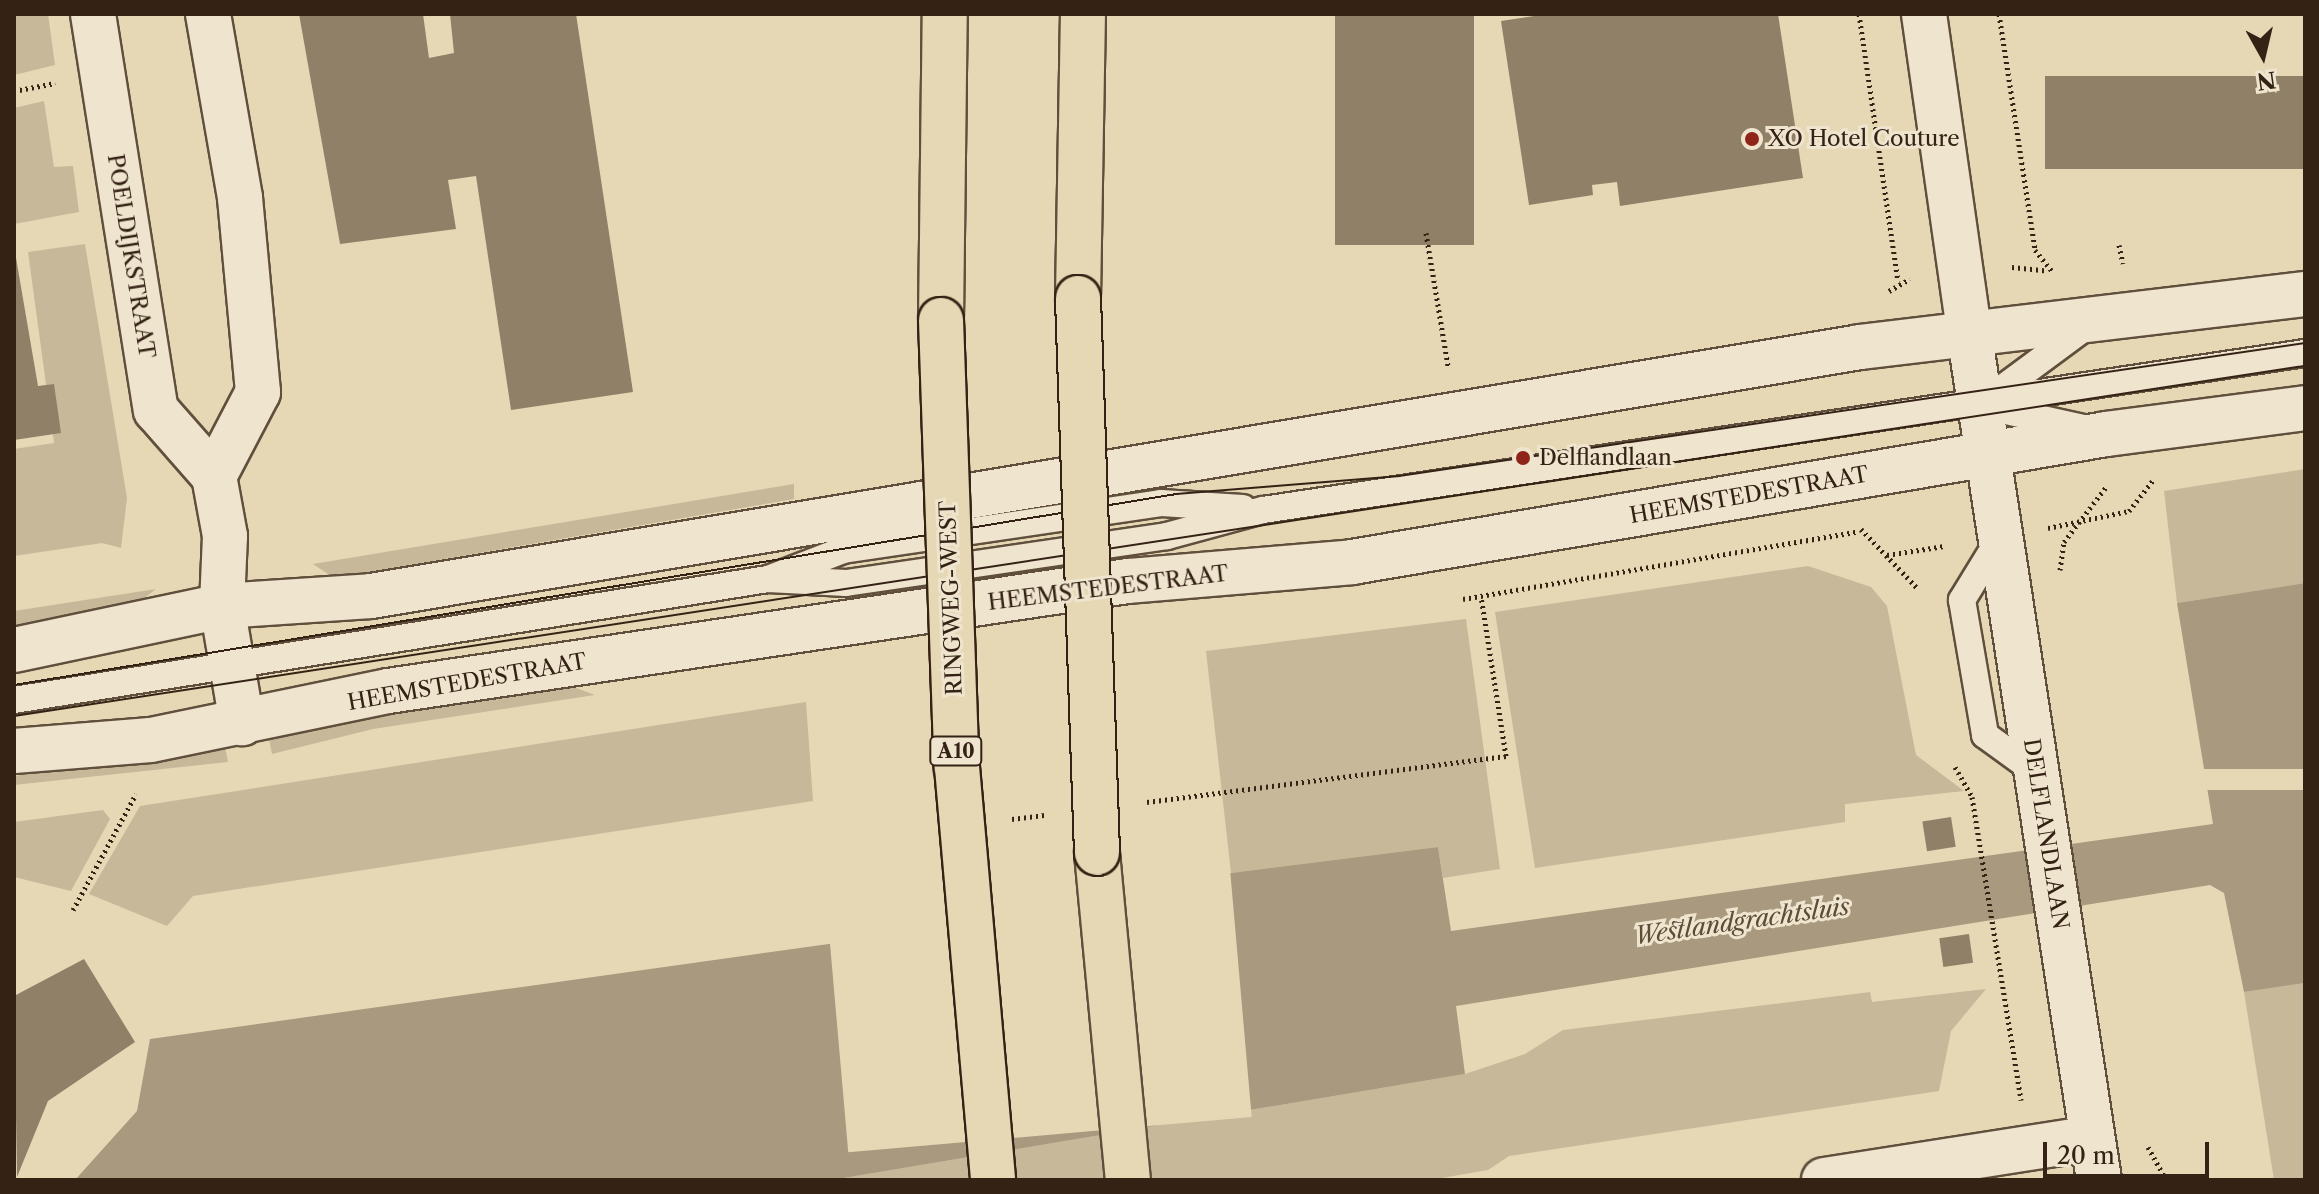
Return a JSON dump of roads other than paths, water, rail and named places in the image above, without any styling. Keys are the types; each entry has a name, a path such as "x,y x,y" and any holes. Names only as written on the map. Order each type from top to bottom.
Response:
{"highway":[{"name":"RINGWEG-WEST","path":"945,14 941,320 957,767 993,1180"},
{"path":"1083,14 1078,298 1086,678 1128,1180"}],"street":[{"name":"POELDIJKSTRAAT","path":"93,14 156,410 214,476"},
{"path":"208,14 240,198 258,392 214,476 225,536 222,606 242,723"},
{"name":"DELFLANDLAAN","path":"1924,14 1978,406 2095,1159"},
{"name":"HEEMSTEDESTRAAT","path":"14,650 222,606 371,596 1969,332 2088,325 2305,294"},
{"name":"HEEMSTEDESTRAAT","path":"14,751 151,740 402,689 1128,581 1352,562 2106,434 2305,408"},
{"path":"1824,1180 2095,1159"}],"lane":[{"name":"HEEMSTEDESTRAAT","path":"1978,406 2088,325"},
{"name":"HEEMSTEDESTRAAT","path":"14,700 768,579 843,550 1161,503 1263,510 1978,406 2305,353"},
{"name":"HEEMSTEDESTRAAT","path":"1978,406 2106,434"}],"water":[{"name":"Westlandgrachtsluis","path":"2305,583 2305,983 2244,992 2224,893 2210,885 1456,1006 1465,1074 832,1180 75,1180 137,1111 150,1039 836,943 1231,873 1438,847 1451,931 2213,824 2177,603"}],"tram line":[{"path":"14,685 1177,494 1399,476 2305,343"},
{"path":"14,716 2305,366"}],"place":[{"name":"XO Hotel Couture","path":"1752,139"},
{"name":"Delflandlaan","path":"1523,458"}]}
